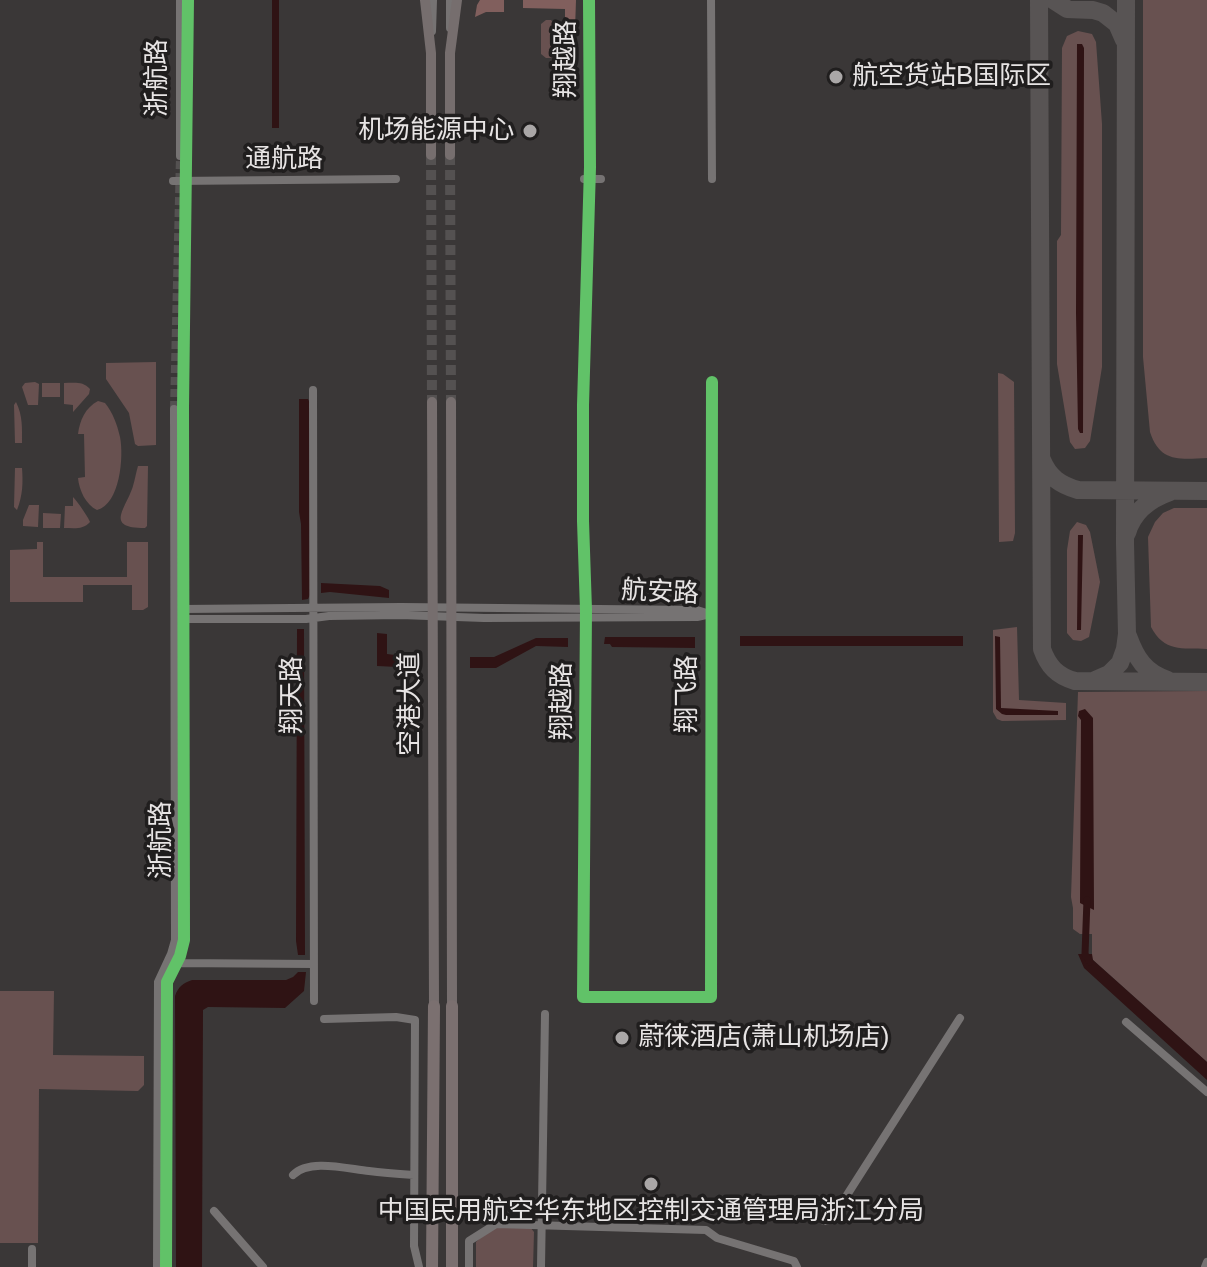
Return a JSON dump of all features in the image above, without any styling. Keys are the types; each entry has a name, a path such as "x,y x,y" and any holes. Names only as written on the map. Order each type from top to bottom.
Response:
{"highway":[{"path":"432,1267 434,1006"},
{"path":"452,1006 452,1267"}],"main road":[{"path":"425,0 431,53 431,155"},
{"path":"450,155 450,53 457,0"},
{"name":"空港大道","path":"432,402 434,1006"},
{"name":"空港大道","path":"451,402 452,1006"}],"street":[{"name":"浙航路","path":"180,0 184,156 188,0"},
{"path":"431,53 433,0"},
{"path":"450,0 450,53"},
{"name":"翔越路","path":"589,0 590,167"},
{"path":"711,0 712,179"},
{"name":"通航路","path":"173,181 396,179"},
{"path":"584,179 601,179"},
{"name":"翔飞路","path":"702,997 711,997 712,382"},
{"name":"翔天路","path":"313,390 314,1001"},
{"name":"翔越路","path":"583,405 586,614 583,997 702,997"},
{"name":"浙航路","path":"157,1267 158,982 175,940 174,614 178,409 184,614 184,940 167,982 166,1267"},
{"name":"航安路","path":"184,614 313,608 586,614 697,610 711,614"},
{"name":"航安路","path":"174,614 313,618 433,612"},
{"path":"166,963 314,964"},
{"path":"541,1267 545,1014"},
{"path":"324,1019 396,1017 415,1020 414,1246 419,1267"},
{"path":"824,1221 831,1220 960,1018"},
{"path":"1126,1022 1207,1092"},
{"path":"293,1175 299,1169 346,1166 414,1175"},
{"path":"214,1211 263,1267"},
{"path":"469,1267 469,1241 496,1224 706,1230 717,1238 794,1261 797,1267"},
{"path":"32,1249 32,1267"}],"shaded area":[{"path":"272,0 279,0 279,128 272,128"},
{"path":"480,0 504,0 504,12 486,12 475,17"},
{"path":"523,0 576,0 574,59 565,57 565,9 523,8"},
{"path":"1143,0 1207,0 1207,458 1180,458 1165,454 1150,432 1143,357"},
{"path":"551,20 555,25 555,54 551,58 541,54 541,24"},
{"path":"1078,31 1092,34 1096,42 1102,124 1102,367 1090,441 1085,448 1075,449 1070,442 1057,364 1057,241 1061,235 1062,48 1067,36"},
{"path":"1077,44 1082,44 1084,48 1083,433 1078,429 1076,313"},
{"path":"156,362 156,445 138,446 129,413 106,379 106,363"},
{"path":"998,373 1014,382 1015,533 1013,541 999,542"},
{"path":"25,383 39,384 38,405 28,405 22,387"},
{"path":"42,383 60,383 60,397 42,397"},
{"path":"64,383 81,384 90,389 73,412 73,405 64,404"},
{"path":"299,399 309,401 310,595 302,600 299,512"},
{"path":"98,401 105,403 114,419 120,437 121,456 119,479 111,499 97,510 86,501 79,483 78,478 85,477 84,434 78,434 84,415"},
{"path":"16,402 21,417 22,443 15,443"},
{"path":"138,466 148,466 145,528 125,525 121,521"},
{"path":"15,468 22,468 17,510 14,507"},
{"path":"73,497 90,522 81,527 64,528 65,506 73,506"},
{"path":"29,505 39,505 38,527 23,526"},
{"path":"1174,508 1207,508 1207,649 1168,645 1151,627 1148,537 1163,513"},
{"path":"43,513 61,514 60,528 43,528"},
{"path":"1077,522 1086,525 1090,532 1100,582 1089,637 1081,641 1073,640 1067,633 1067,550 1070,531"},
{"path":"1078,535 1083,535 1081,630 1077,630"},
{"path":"37,542 43,542 43,577 127,577 127,542 148,542 148,607 132,610 132,585 83,585 83,602 10,602 10,550 37,549"},
{"path":"321,583 380,586 389,590 389,598 321,593"},
{"path":"1017,627 1019,700 1066,703 1066,720 1002,721 993,712 993,630"},
{"path":"297,629 304,629 305,955 298,955 296,941"},
{"path":"377,633 387,634 387,654 419,660 418,668 377,666"},
{"path":"740,636 963,636 963,646 740,646"},
{"path":"995,636 1000,637 1001,708 1058,711 1058,715 1006,715 996,709"},
{"path":"605,637 695,637 695,648 612,647 604,644"},
{"path":"536,638 568,638 568,647 536,646 496,668 470,668 470,657 494,657"},
{"path":"1207,691 1207,1062 1092,959 1092,934 1080,934 1073,929 1071,897 1078,692"},
{"path":"1085,709 1093,718 1094,910 1080,903 1081,720 1078,716 1079,711"},
{"path":"1078,954 1092,954 1093,960 1207,1062 1207,1080 1084,968"},
{"path":"298,972 306,972 304,991 285,1008 208,1007 203,1010 202,1267 176,1267 176,993 192,980 286,980"},
{"path":"0,991 54,991 53,1055 144,1056 144,1085 138,1091 39,1089 38,1243 0,1243"},
{"path":"497,1227 530,1227 534,1232 533,1267 476,1267 476,1242"}],"waterway":[{"path":"1087,900 1085,954 1090,962"}],"taxiway":[{"path":"1039,0 1042,649 1054,670 1075,681 1207,682"},
{"path":"1053,0 1067,9 1103,13 1117,24 1124,40"},
{"path":"1093,681 1109,674 1120,663 1127,634 1126,0"},
{"path":"1042,460 1056,480 1078,490 1207,491"},
{"path":"1127,533 1143,507 1170,492"},
{"path":"1128,636 1142,664 1168,680"}],"tunnel":[{"path":"431,155 432,402"},
{"path":"450,155 451,402"},
{"path":"174,409 180,156"},
{"path":"183,408 187,156"},
{"path":"583,405 590,167"}],"cycle path":[{"path":"166,1267 167,982 184,940 183,408 188,0"},
{"path":"589,0 590,167 583,405 586,610 583,997 711,997 712,382"}],"place":[{"name":"航空货站B国际区","path":"836,77"},
{"name":"机场能源中心","path":"530,131"},
{"name":"蔚徕酒店(萧山机场店)","path":"622,1038"},
{"name":"中国民用航空华东地区控制交通管理局浙江分局","path":"651,1184"}]}
